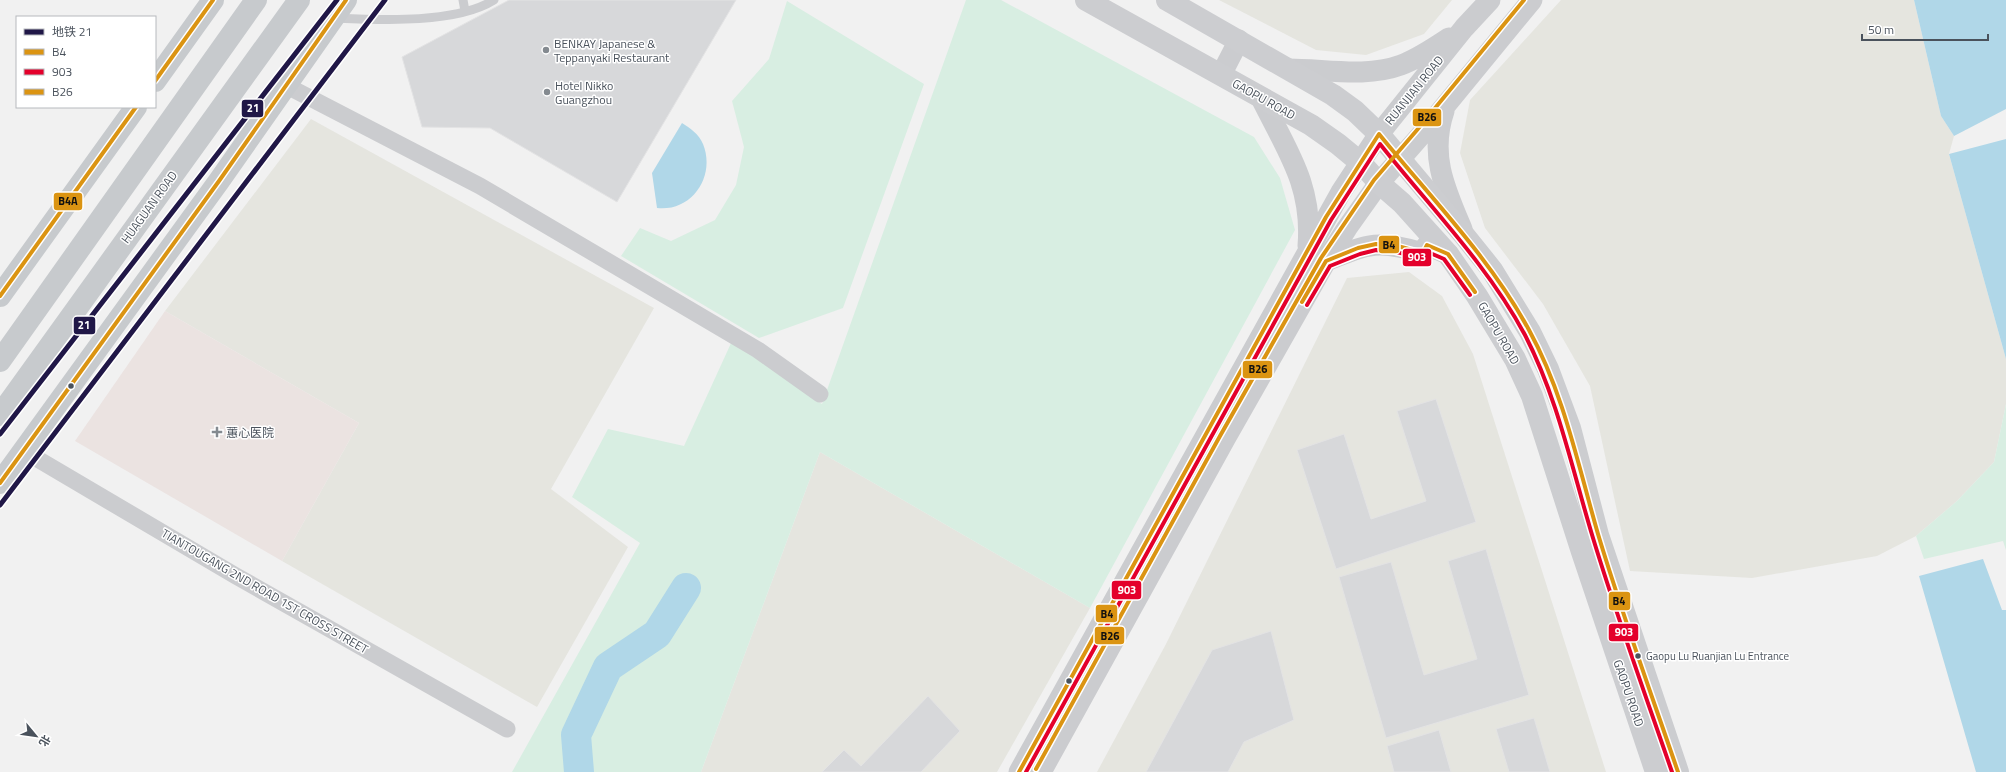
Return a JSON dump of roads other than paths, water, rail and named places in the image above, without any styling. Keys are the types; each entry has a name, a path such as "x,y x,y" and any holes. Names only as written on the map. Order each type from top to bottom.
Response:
{"main road":[{"path":"156,80 213,0"},
{"path":"0,361 256,0"},
{"name":"HUAGUAN ROAD","path":"0,415 298,0"},
{"path":"0,483 287,86 346,0"},
{"name":"GAOPU ROAD","path":"1086,0 1311,125 1338,144 1361,163 1379,183 1402,203 1448,254 1497,327 1515,359 1532,396 1582,552 1656,772"},
{"name":"GAOPU ROAD","path":"1168,0 1288,68 1355,110 1379,134 1399,160 1464,235 1492,270 1514,303 1530,332 1558,394 1570,428 1598,534 1678,772"},
{"path":"0,296 135,108"}],"street":[{"name":"RUANJIAN ROAD","path":"1019,772 1341,192 1379,134 1464,28 1490,0"},
{"path":"1041,772 1225,439 1326,261 1379,183 1446,105 1532,0"},
{"path":"1288,68 1354,72 1382,70 1400,66 1418,58 1464,28"},
{"path":"1221,75 1239,40"},
{"path":"287,86 480,186 758,350 820,394"},
{"path":"1261,98 1293,161 1305,191 1309,215 1308,250"},
{"path":"1446,105 1440,123 1438,143 1439,164 1442,182 1464,235"},
{"path":"1326,261 1358,248 1376,244 1394,245 1423,253 1426,245 1448,254"},
{"name":"TIANTOUGANG 2ND ROAD 1ST CROSS STREET","path":"24,451 236,576 507,729"}],"lane":[{"path":"463,0 464,10"},
{"path":"333,18 391,20 441,16 485,6 494,0"}],"water":[{"path":"1914,0 2006,0 2006,109 1954,136 1941,116"},
{"path":"682,123 697,134 703,144 706,156 706,168 703,179 698,190 681,204 670,208 657,208 652,173"},
{"path":"2006,139 2006,359 1949,154"},
{"path":"1983,559 2002,610 2006,610 2006,772 1976,772 1919,576"}],"waterway":[{"path":"579,772 576,735 608,667 657,634 686,588"}],"metro line":[{"name":"21","path":"0,434 337,0"},
{"name":"21","path":"0,505 385,0"}],"place":[{"name":"BENKAY Japanese & Teppanyaki Restaurant","path":"546,50"},
{"name":"Hotel Nikko Guangzhou","path":"547,92"},
{"name":"蕙心医院","path":"217,432"},
{"name":"Gaopu Lu Ruanjian Lu Entrance","path":"1638,656"}]}
